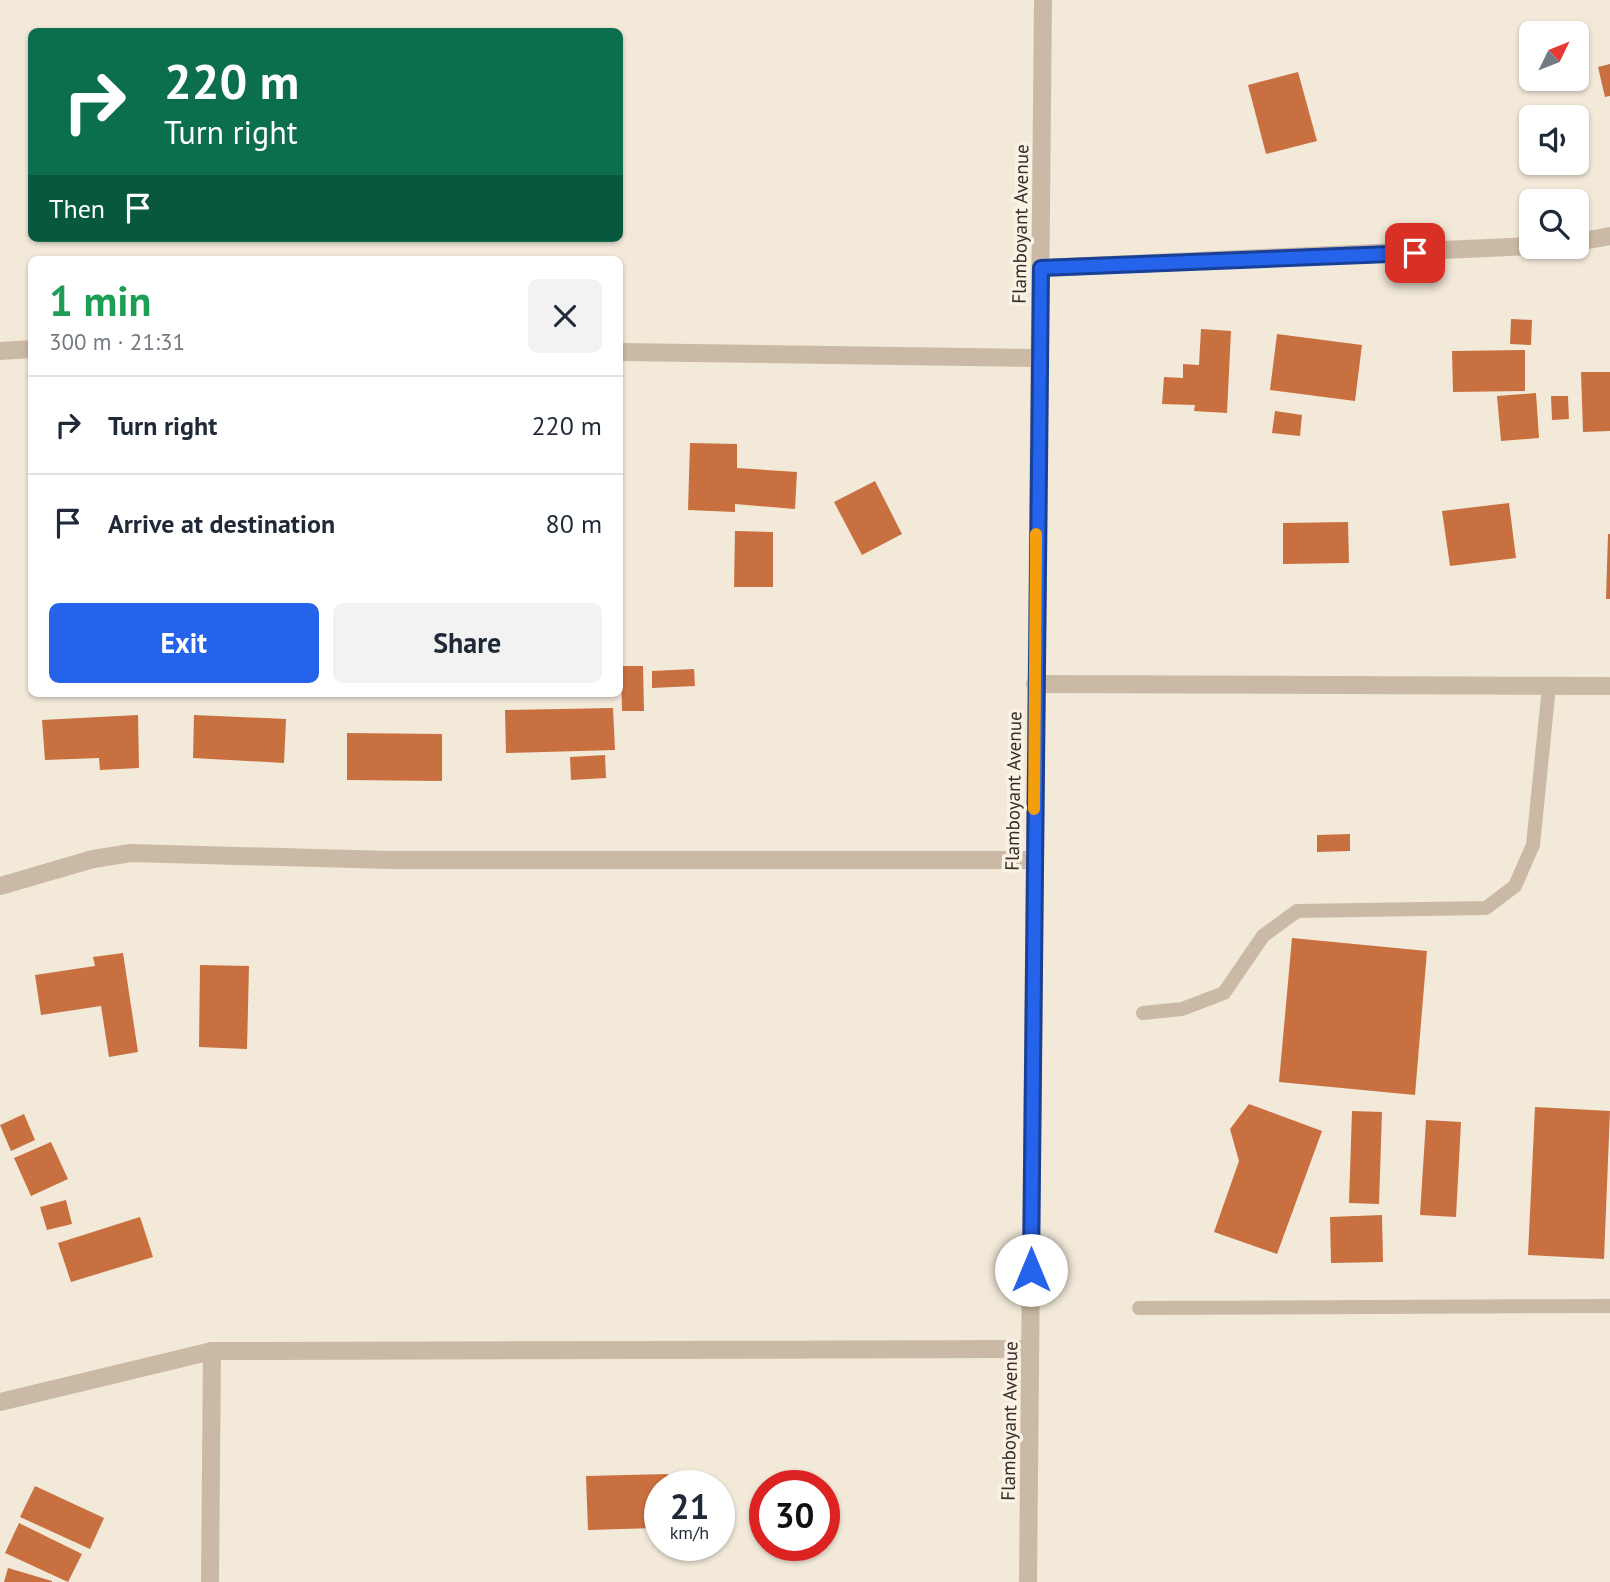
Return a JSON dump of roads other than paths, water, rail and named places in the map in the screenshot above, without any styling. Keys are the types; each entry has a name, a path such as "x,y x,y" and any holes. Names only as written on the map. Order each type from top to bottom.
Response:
{"street":[{"name":"Flamboyant Avenue","path":"1028,1582 1043,0"},
{"path":"1589,240 1610,236"},
{"path":"1041,268 1519,247"},
{"path":"0,351 28,349"},
{"path":"623,352 1038,358"},
{"path":"1035,684 1610,686"},
{"path":"0,886 93,859 131,853 390,860 1033,860"},
{"path":"0,1402 212,1351 1030,1349"},
{"path":"210,1582 212,1351"}],"lane":[{"path":"1143,1013 1182,1009 1224,993 1262,936 1297,911 1486,908 1515,886 1534,845 1549,686"},
{"path":"1139,1308 1610,1306"}]}
